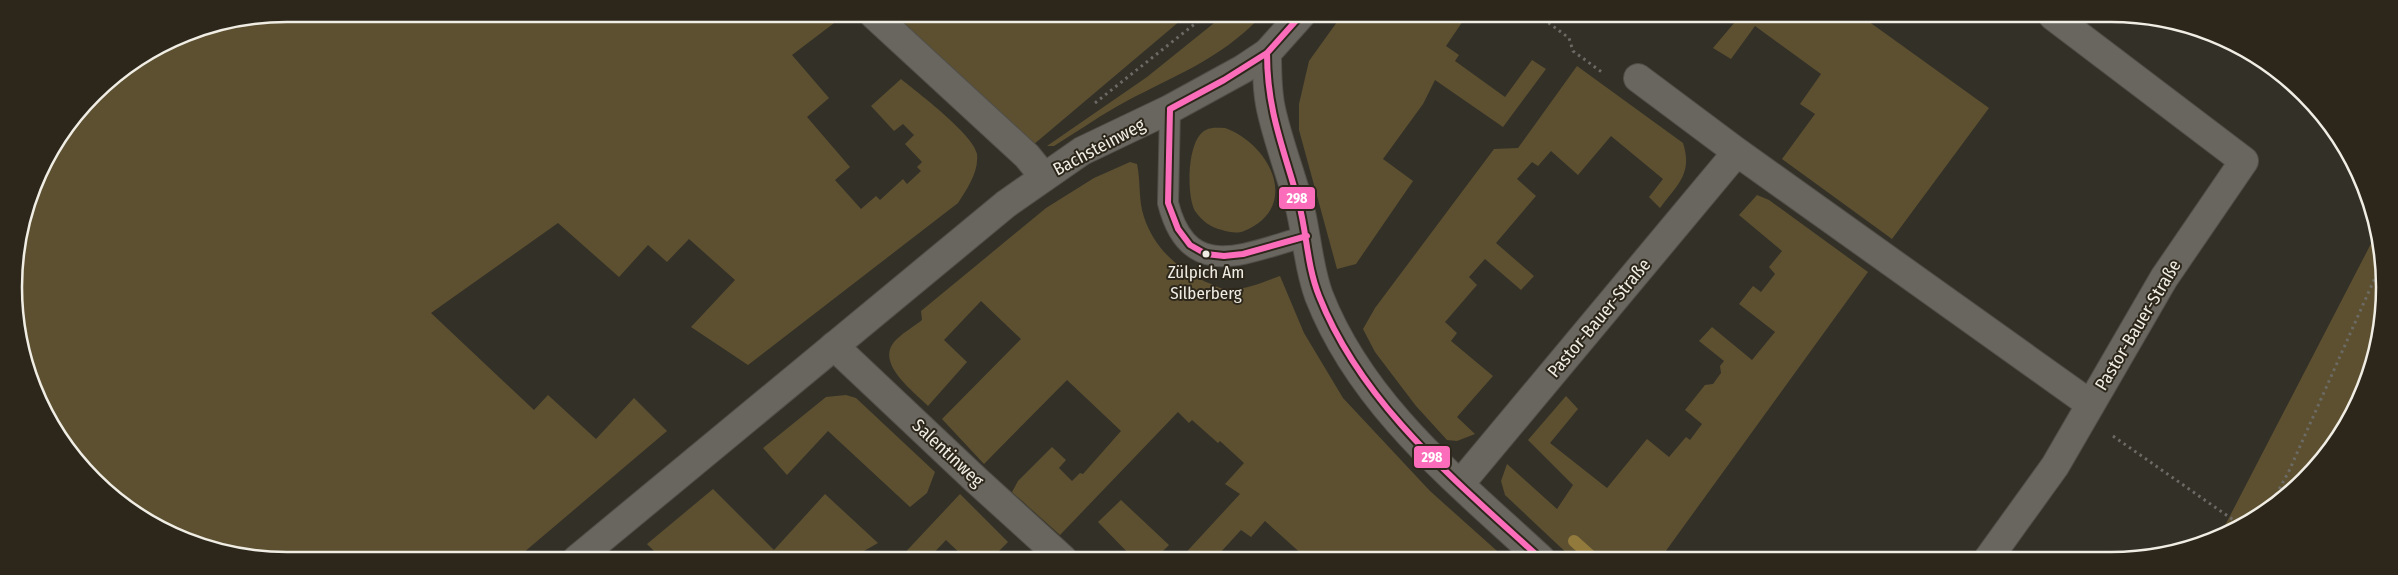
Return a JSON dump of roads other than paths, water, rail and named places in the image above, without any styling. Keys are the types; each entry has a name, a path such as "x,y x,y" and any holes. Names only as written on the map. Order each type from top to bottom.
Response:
{"street":[{"name":"Bachsteinweg","path":"883,22 1027,156 1044,177"},
{"name":"Bachsteinweg","path":"585,552 971,232 1044,177 1082,152 1224,80 1267,53 1295,22"},
{"name":"Pastor-Bauer-Straße","path":"1638,78 2087,410 2164,278 2244,161 2061,22"},
{"path":"1267,53 1271,107 1306,236 1318,294 1338,339 1381,401 1408,434 1533,552"},
{"name":"Pastor-Bauer-Straße","path":"1460,484 1737,152"},
{"name":"Salentinweg","path":"834,346 975,480 1055,552"},
{"path":"1993,552 2055,466 2087,410"}],"lane":[{"path":"1170,109 1168,203 1171,217 1190,246 1201,253 1218,258 1239,256 1306,236"}],"waterway":[{"path":"1574,541 1586,552"}],"place":[{"name":"Zülpich Am Silberberg","path":"1206,254"}]}
